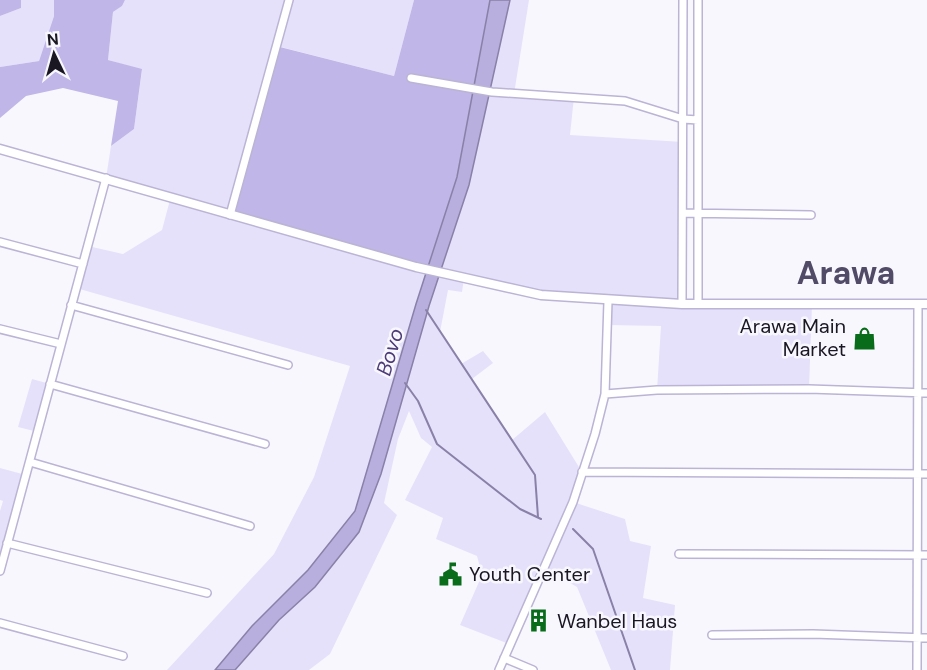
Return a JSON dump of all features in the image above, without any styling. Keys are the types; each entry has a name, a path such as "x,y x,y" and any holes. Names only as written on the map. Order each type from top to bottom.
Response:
{"street":[{"path":"230,215 289,0"},
{"path":"682,304 683,0"},
{"path":"698,0 698,304"},
{"path":"411,78 492,92 625,101 683,119 698,120"},
{"path":"0,149 106,177 230,215 416,267 541,295 682,304 923,304 918,393 917,670"},
{"path":"0,571 106,177"},
{"path":"683,213 811,215"},
{"path":"0,242 82,264"},
{"path":"499,670 573,502 582,472 605,394 608,301"},
{"path":"71,305 288,365"},
{"path":"0,329 61,344"},
{"path":"50,384 265,444"},
{"path":"605,394 657,390 808,389 927,393"},
{"path":"30,462 250,526"},
{"path":"582,472 927,474"},
{"path":"7,543 207,593"},
{"path":"679,554 927,555"},
{"path":"0,622 123,656"},
{"path":"712,635 813,634 927,638"},
{"path":"504,658 533,670"}],"shaded area":[{"path":"0,0 21,0 21,8 0,16"},
{"path":"21,0 54,0 54,16 39,61 0,67 0,16 21,8"},
{"path":"54,0 125,0 122,6 113,12 108,60 142,69 134,129 111,146 118,101 63,88 26,96 0,118 0,67 39,61 54,16"},
{"path":"125,0 414,0 394,76 277,46 427,270 355,511 308,570 252,626 215,670 167,670 274,554 314,477 350,366 76,288 88,246 123,254 162,230 171,196 106,178 111,146 134,129 142,70 108,60 113,12 122,6"},
{"path":"414,0 490,0 457,177 427,270 230,215 276,46 394,76"},
{"path":"490,0 510,0 469,185 429,306 381,474 359,532 315,587 279,620 235,670 215,670 252,626 308,570 355,511 416,304 457,177"},
{"path":"510,0 529,0 514,94 574,97 570,135 683,142 682,304 812,305 809,389 657,390 661,326 608,325 608,302 541,295 464,278 462,292 448,290 440,332 461,364 483,351 493,363 472,379 512,440 545,412 582,472 573,502 625,519 630,541 651,546 643,598 675,605 670,670 611,670 577,587 543,567 509,644 460,625 482,575 477,556 436,539 443,518 405,500 432,447 421,438 409,411 398,439 384,503 397,515 330,654 309,670 235,670 279,620 315,587 381,474 429,306 469,185"},
{"path":"32,379 50,384 38,432 18,427"},
{"path":"0,468 26,475 0,571 0,511 3,501 0,500"}],"waterway":[{"path":"426,310 535,475 538,517"},
{"path":"405,383 418,401 437,444 520,509 541,519"},
{"path":"573,529 593,549 635,670"}],"place":[{"name":"Arawa Main Market","path":"864,338"},
{"name":"Youth Center","path":"451,574"},
{"name":"Wanbel Haus","path":"539,621"}],"district":[{"name":"Arawa","path":"846,273"}],"water label":[{"name":"Bovo","path":"390,352"}]}
